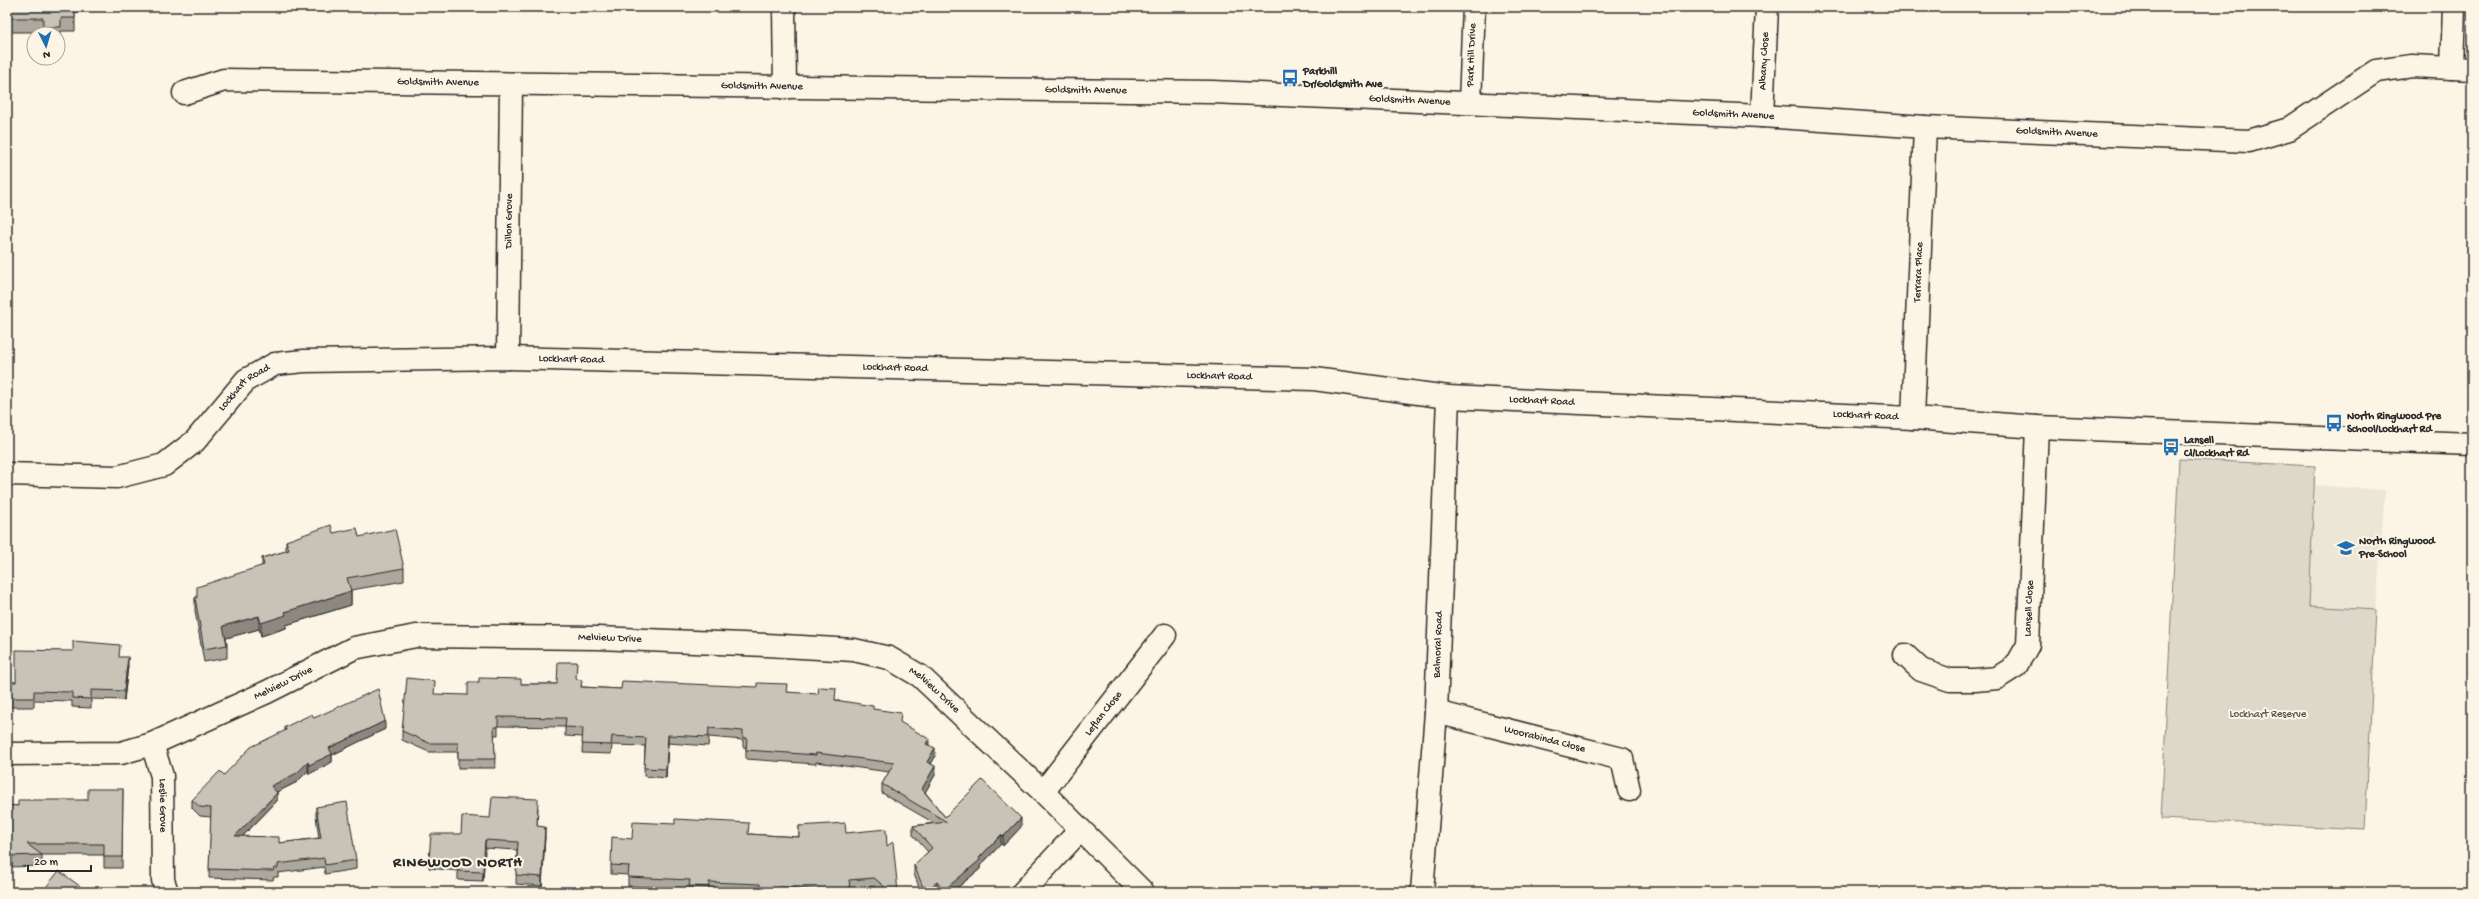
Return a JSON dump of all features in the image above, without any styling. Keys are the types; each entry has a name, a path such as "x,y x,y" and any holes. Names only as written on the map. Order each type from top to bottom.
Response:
{"street":[{"path":"784,7 785,88"},
{"name":"Park Hill Drive","path":"1470,102 1474,7"},
{"name":"Albany Close","path":"1762,116 1767,7"},
{"path":"2454,7 2462,69"},
{"name":"Goldsmith Avenue","path":"184,93 224,80 1212,92 1470,102 1762,116 1925,127 2249,141 2289,129 2376,71 2412,66 2462,69"},
{"name":"Dillon Grove","path":"508,358 511,84"},
{"name":"Terrara Place","path":"1913,418 1925,127"},
{"name":"Lockhart Road","path":"7,474 117,477 164,464 195,441 246,380 275,364 304,361 508,358 1314,379 1448,397 1913,418 2037,427 2472,444"},
{"name":"Balmoral Road","path":"1422,892 1436,712 1448,397"},
{"name":"Lansell Close","path":"1905,655 1921,670 1950,680 1997,678 2016,666 2028,645 2037,427"},
{"name":"Leflan Close","path":"1043,792 1165,635"},
{"name":"Melview Drive","path":"7,754 121,753 152,744 266,692 354,648 416,636 598,638 854,650 889,658 920,676 1043,792 1143,892"},
{"name":"Woorabinda Close","path":"1436,712 1622,759 1629,790"},
{"name":"Leslie Grove","path":"152,744 162,776 162,880 167,892"},
{"path":"1023,892 1080,830"}],"shaded area":[{"name":"North Ringwood Pre-School","path":"2315,485 2385,490 2376,610 2309,607"}],"green space":[{"name":"Lockhart Reserve","path":"2179,459 2315,466 2309,606 2376,610 2365,829 2161,819"}],"building":[{"path":"10,7 75,7 75,18 61,18 61,26 43,26 43,18 10,18"},
{"path":"331,525 333,533 357,528 359,537 395,529 404,568 347,578 351,591 285,612 286,615 261,623 259,616 223,626 227,645 204,649 195,598 197,598 197,587 264,565 262,558 289,550 286,541"},
{"path":"73,641 120,645 119,657 128,657 124,691 91,690 91,699 72,698 72,692 34,691 34,698 7,698 7,682 16,682 16,650 73,651"},
{"path":"558,662 577,662 576,679 582,680 581,687 621,689 622,681 757,687 757,683 787,684 786,692 818,694 819,687 836,688 835,700 873,706 873,709 901,713 900,722 929,739 926,744 935,748 927,762 935,766 922,789 945,817 982,780 1021,818 1003,837 1001,835 979,858 980,860 944,890 937,882 925,892 914,865 932,848 913,826 947,822 882,784 894,763 816,753 816,755 746,750 747,738 743,738 743,731 709,728 708,737 668,735 666,769 644,768 646,738 612,736 611,745 582,744 583,728 565,727 566,718 498,717 498,727 494,727 495,759 458,759 458,743 429,743 402,731 407,678 435,681 434,694 468,695 468,682 479,682 479,678 521,679 521,684 557,684"},
{"path":"378,689 385,721 329,748 332,754 309,765 308,762 297,773 271,786 277,793 235,836 279,837 279,843 321,838 316,807 347,802 356,860 325,865 324,858 278,864 278,868 274,868 273,871 209,869 211,808 200,807 192,800 220,771 224,775 251,747 286,730 285,727 312,714 314,718"},
{"path":"88,789 123,789 122,857 104,857 104,844 27,844 42,855 7,856 7,805 18,806 18,800 88,800"},
{"path":"492,797 538,799 537,826 545,827 542,877 516,875 518,842 485,840 483,872 458,871 459,862 429,859 431,834 461,834 462,816 490,818"},
{"path":"675,819 749,823 748,834 799,837 799,826 845,823 846,833 886,829 887,846 893,842 898,892 891,892 874,878 849,880 850,889 820,892 820,890 780,887 780,891 760,890 760,884 709,882 709,887 689,886 690,880 628,877 629,866 611,865 612,837 632,839 633,822 675,824"},
{"path":"59,871 88,892 42,892"}],"place":[{"name":"Parkhill Dr/Goldsmith Ave","path":"1290,78"},
{"name":"North Ringwood Pre School/Lockhart Rd","path":"2334,423"},
{"name":"Lansell Cl/Lockhart Rd","path":"2171,447"},
{"name":"North Ringwood Pre-School","path":"2346,548"}],"district":[{"name":"RINGWOOD NORTH","path":"458,863"}]}
